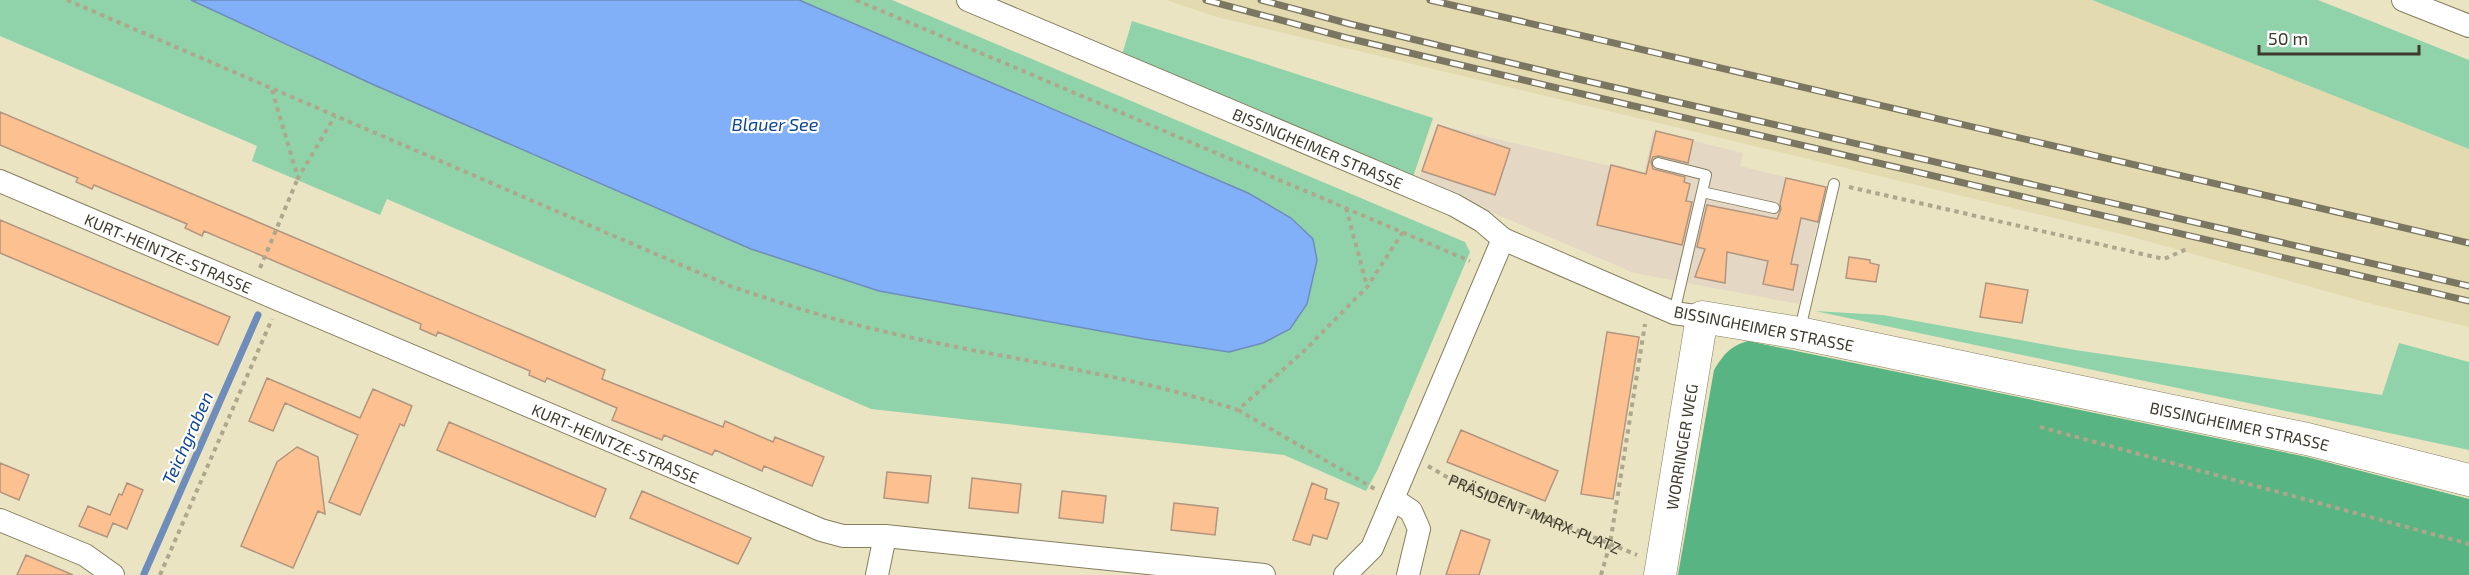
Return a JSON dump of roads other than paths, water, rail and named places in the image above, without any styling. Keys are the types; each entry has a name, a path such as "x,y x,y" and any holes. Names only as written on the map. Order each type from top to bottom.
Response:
{"street":[{"name":"BISSINGHEIMER STRASSE","path":"968,0 1454,205 1482,221 1503,239 1649,302 1688,315 1799,333 2307,439 2469,480"},
{"path":"2403,0 2469,26"},
{"name":"KURT-HEINTZE-STRASSE","path":"0,182 821,530 843,536 885,536 1264,575"},
{"path":"1345,575 1372,548 1503,239"},
{"name":"WORRINGER WEG","path":"1661,571 1688,315"},
{"path":"1393,499 1411,511 1419,530 1408,575"},
{"path":"0,519 85,555 113,575"},
{"path":"877,575 885,536"}],"lane":[{"path":"1658,164 1706,175 1688,315"},
{"path":"1799,333 1833,184"},
{"path":"1702,192 1774,208"}],"water":[{"name":"Blauer See","path":"191,0 799,0 1248,193 1291,218 1313,239 1317,260 1307,304 1290,329 1263,343 1229,352 879,291 751,249 372,84"}],"waterway":[{"name":"Teichgraben","path":"144,574 258,315"}],"railway":[{"path":"1206,0 1347,38 2469,301"},
{"path":"1261,0 1565,76 2469,286"},
{"path":"1430,0 2469,243"}]}
